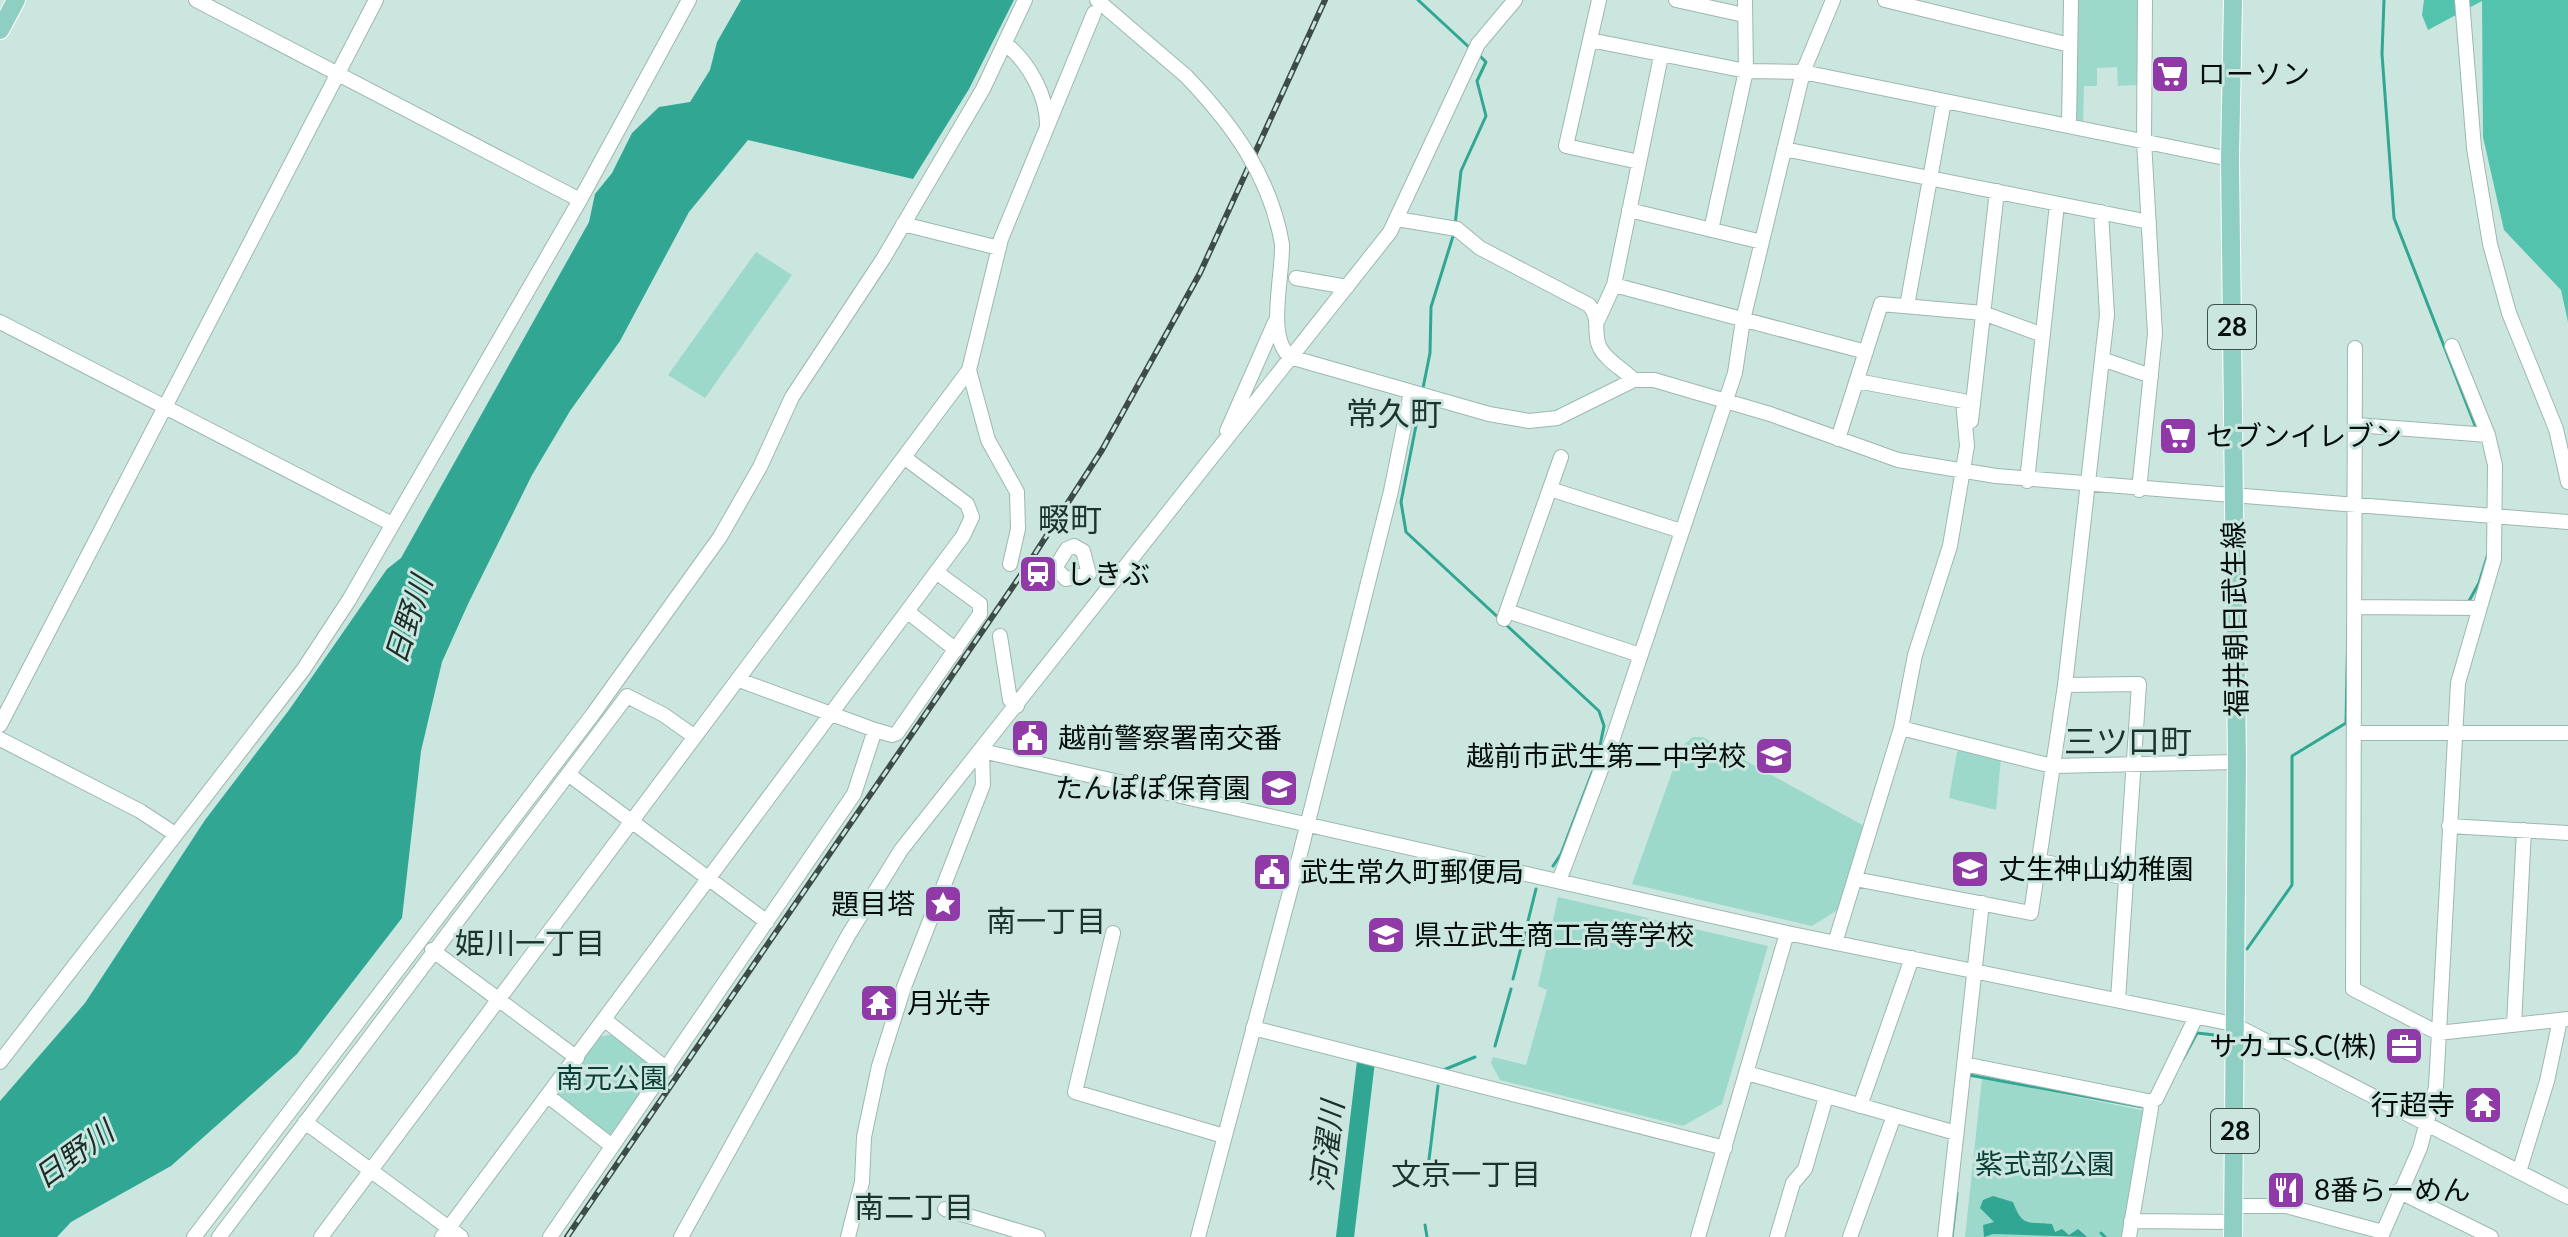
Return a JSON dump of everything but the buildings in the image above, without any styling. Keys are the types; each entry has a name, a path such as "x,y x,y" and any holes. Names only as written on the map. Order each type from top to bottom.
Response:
{"main road":[{"path":"0,30 16,0"},
{"name":"福井朝日武生線","path":"2233,0 2230,159 2237,762 2233,1222"}],"street":[{"path":"196,0 580,200"},
{"path":"0,725 376,0"},
{"path":"0,1062 303,670 392,524 580,200 689,0"},
{"path":"194,1237 684,589 748,489 792,397 903,224 1007,45 1025,0"},
{"path":"681,1237 849,934 901,850 1347,287 1397,219 1475,52 1515,0"},
{"path":"1599,0 1566,146 1639,162"},
{"path":"1676,0 1745,7 1746,71 1711,230"},
{"path":"1559,881 1640,655 1735,373 1743,320 1803,72 1833,0"},
{"path":"1885,0 2070,45"},
{"path":"2069,126 2071,0"},
{"path":"2139,490 2155,334 2144,141 2145,0"},
{"path":"2462,0 2474,148 2490,244 2509,313 2556,429 2568,482"},
{"path":"321,1237 969,370 999,248 1095,6 1186,76 1233,128 1253,160 1272,201 1282,244 1278,344 1290,357 1418,394 1529,421 1557,418 1634,380 1654,380 1770,414 1898,460 2027,481 2568,522"},
{"path":"1590,40 1746,71 1803,72 2230,159"},
{"path":"1007,45 1021,56 1041,97 1047,113 1047,131"},
{"path":"1598,320 1614,285 1661,56"},
{"path":"1907,306 1944,101"},
{"path":"1784,149 2149,222"},
{"path":"1835,943 1901,728 1915,655 1950,546 1964,471 1997,191"},
{"path":"2027,481 2057,204"},
{"path":"1629,210 1762,242"},
{"path":"1855,879 2031,913 2065,685 2107,315 2101,212"},
{"path":"1397,219 1457,229 1480,248 1589,305 1598,320 1601,351 1634,380"},
{"path":"903,224 999,248"},
{"path":"1296,278 1347,287"},
{"path":"1614,285 1866,352"},
{"path":"1838,439 1881,304 1983,313 2043,335"},
{"path":"1224,443 1229,423 1277,319"},
{"path":"0,322 392,524"},
{"path":"2131,1221 2233,1222 2286,1206 2382,1234 2398,1191 2420,1148 2436,1087 2458,683 2494,559 2495,465 2488,435 2452,346"},
{"path":"2355,348 2353,989 2438,1033 2564,1019 2519,1172"},
{"path":"2102,359 2151,376"},
{"path":"969,370 988,440 1017,492 1018,529 1010,564"},
{"path":"1857,381 1963,401 1968,437"},
{"path":"1198,1237 1418,394"},
{"path":"2356,425 2488,435"},
{"path":"1561,457 1506,615 1640,655"},
{"path":"305,1122 451,1234 548,1096 963,536 971,510 905,458"},
{"path":"1550,489 1681,531"},
{"path":"739,680 875,730 892,735 897,733 980,614 980,604 936,572"},
{"path":"1089,574 1109,588"},
{"path":"2354,607 2479,608"},
{"path":"908,612 956,650"},
{"path":"1000,636 1010,700 1017,706"},
{"path":"2065,685 2139,684 2118,1000"},
{"path":"219,1237 432,950 627,696 664,715 695,737"},
{"path":"1901,728 2052,766 2237,762"},
{"path":"550,1237 854,794 875,730"},
{"path":"2354,733 2568,733"},
{"path":"0,739 140,811 175,834"},
{"path":"982,751 1787,933 2233,1024 2568,1197"},
{"path":"848,1237 862,1182 872,1090 904,987 983,785 982,751"},
{"path":"568,774 767,922"},
{"path":"2449,826 2568,833"},
{"path":"2514,1025 2524,830"},
{"path":"2039,861 2128,878"},
{"path":"1945,1237 1982,903"},
{"path":"1113,933 1075,1092 1224,1136"},
{"path":"1698,1237 1787,933"},
{"path":"432,950 577,1058"},
{"path":"1860,1106 1912,958"},
{"path":"1964,1064 2148,1101 2156,1099 2196,1017"},
{"path":"605,1020 667,1069"},
{"path":"1253,1028 1725,1148"},
{"path":"1747,1073 1956,1133"},
{"path":"548,1096 612,1146"},
{"path":"1777,1237 1793,1183 1805,1169 1826,1097"},
{"path":"2129,1237 2151,1108 2148,1101"},
{"path":"1850,1237 1894,1116"},
{"path":"2398,1191 2491,1237"},
{"path":"945,1209 1038,1237"}],"green space":[{"path":"2076,0 2137,0 2137,85 2118,86 2117,67 2097,68 2097,86 2084,86 2083,125 2074,123"},
{"path":"756,252 792,275 705,398 668,375"},
{"path":"1693,737 1703,737 1866,827 1839,909 1812,926 1632,884 1681,747"},
{"path":"1962,749 2001,758 1996,810 1949,798 1957,752"},
{"path":"1558,897 1768,946 1722,1104 1683,1126 1500,1080 1491,1063 1493,1057 1526,1065 1547,990 1538,986"},
{"name":"南元公園","path":"615,1034 658,1067 660,1074 614,1137 560,1101 556,1094 598,1037"},
{"name":"紫式部公園","path":"1982,1078 2146,1111 2123,1237 1965,1237"}],"shaded area":[{"path":"2424,0 2568,0 2568,322 2561,290 2504,230 2483,137 2482,1 2428,30 2422,15"}],"water":[{"name":"日野川","path":"741,0 1014,0 969,89 913,179 748,140 689,212 620,341 570,411 532,475 442,662 421,751 402,918 297,1054 171,1166 71,1222 57,1237 0,1237 0,1101 85,1003 205,820 289,710 387,569 401,558 589,222 595,194 612,173 632,133 659,107 690,102 710,70 717,42"},
{"path":"1993,1196 2013,1202 2027,1222 2052,1224 2055,1232 2062,1229 2069,1235 2078,1229 2087,1237 1993,1234 1984,1237 1983,1225 1994,1222 1980,1208 1983,1200"}],"waterway":[{"path":"1418,0 1471,49"},
{"path":"2384,0 2382,54 2394,218 2476,428"},
{"path":"1455,225 1461,171 1486,116 1477,81 1486,62 1480,56"},
{"path":"1423,388 1430,353 1431,307 1454,233"},
{"path":"1421,400 1401,502 1406,532 1599,711 1604,726 1598,755"},
{"path":"2469,601 2479,583 2488,554"},
{"path":"2247,949 2292,885 2292,756 2346,723 2348,623"},
{"path":"1553,866 1561,854 1595,765"},
{"path":"1528,921 1536,889"},
{"path":"1513,979 1525,932"},
{"path":"1495,1046 1511,989"},
{"path":"2183,1059 2197,1033 2215,1035"},
{"path":"1441,1071 1475,1057"},
{"name":"河濯川","path":"1345,1237 1366,1061"},
{"path":"1969,1078 1969,1075 2143,1107"},
{"path":"1427,1176 1438,1086"},
{"path":"1952,1237 1957,1193"},
{"path":"1425,1225 1427,1237"},
{"path":"2101,1233 2105,1237"}],"railway":[{"path":"567,1237 1027,566 1102,450 1200,273 1325,0"}],"place":[{"name":"ローソン","path":"2170,74"},
{"name":"セブンイレブン","path":"2178,436"},
{"name":"しきぶ","path":"1038,574"},
{"name":"越前警察署南交番","path":"1030,738"},
{"name":"越前市武生第二中学校","path":"1774,756"},
{"name":"たんぽぽ保育園","path":"1279,788"},
{"name":"丈生神山幼稚園","path":"1970,869"},
{"name":"武生常久町郵便局","path":"1272,872"},
{"name":"題目塔","path":"943,904"},
{"name":"県立武生商工高等学校","path":"1386,935"},
{"name":"月光寺","path":"879,1003"},
{"name":"サカエS.C(株)","path":"2404,1046"},
{"name":"行超寺","path":"2483,1105"},
{"name":"8番らーめん","path":"2286,1190"}],"district":[{"name":"常久町","path":"1394,414"},
{"name":"畷町","path":"1070,520"},
{"name":"三ツ口町","path":"2128,742"},
{"name":"南一丁目","path":"1046,922"},
{"name":"姫川一丁目","path":"530,944"},
{"name":"文京一丁目","path":"1466,1175"},
{"name":"南二丁目","path":"914,1208"}]}
